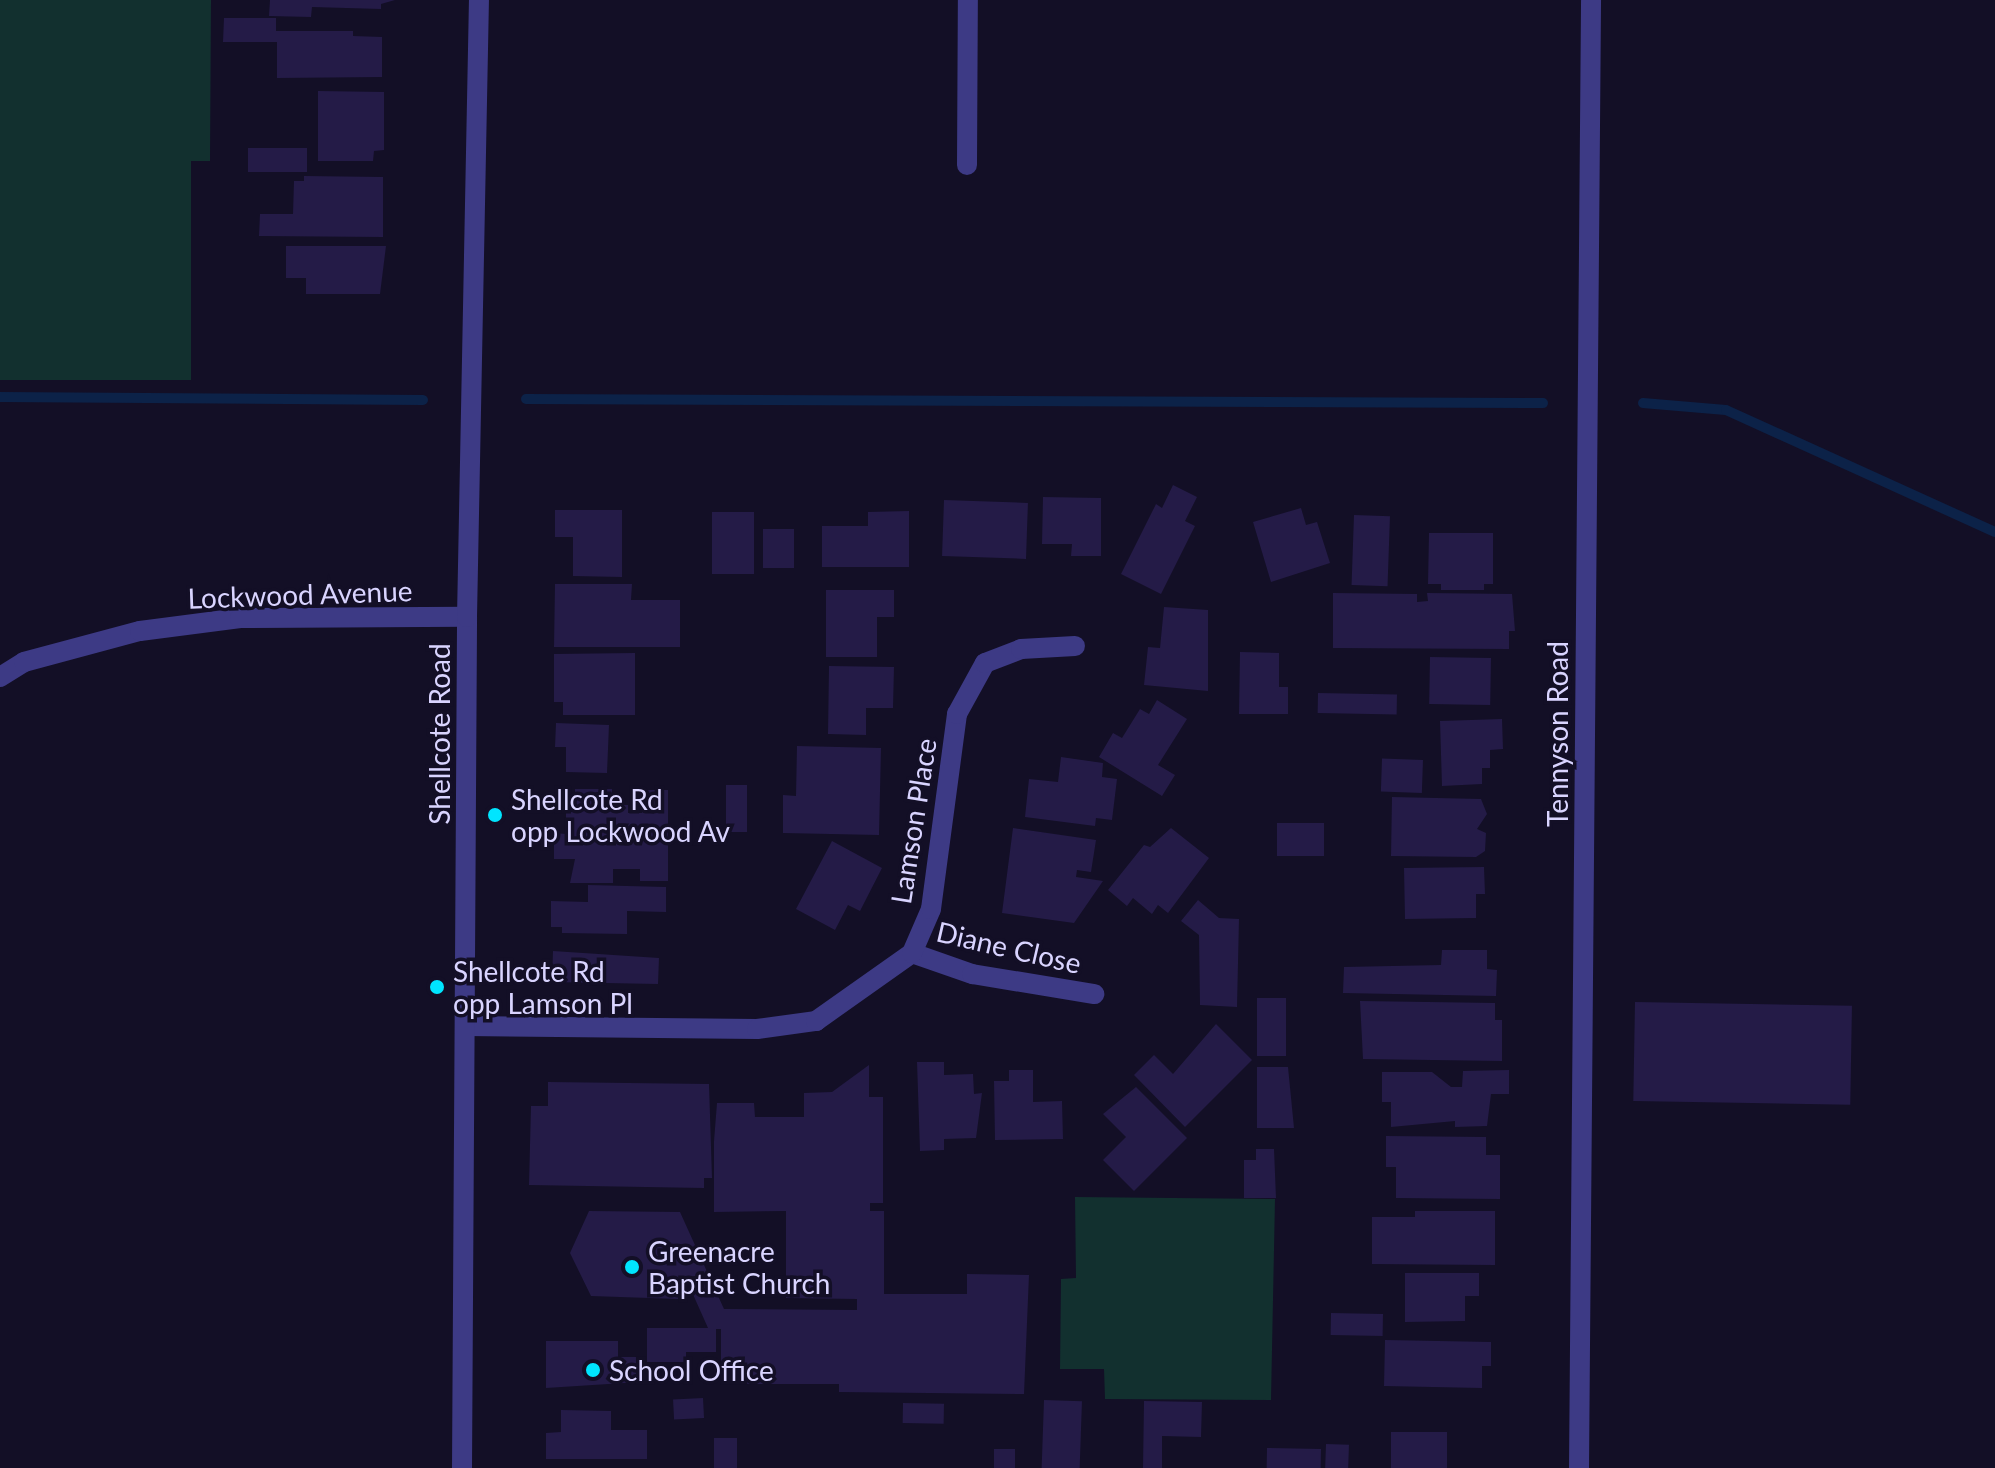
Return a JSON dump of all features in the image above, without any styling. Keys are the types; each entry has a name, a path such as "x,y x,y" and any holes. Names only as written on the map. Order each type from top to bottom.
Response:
{"street":[{"name":"Shellcote Road","path":"462,1468 467,617 479,0"},
{"path":"967,165 968,0"},
{"name":"Tennyson Road","path":"1579,1468 1591,0"},
{"name":"Lockwood Avenue","path":"0,677 24,662 140,631 240,618 467,617"},
{"name":"Lamson Place","path":"912,953 931,909 957,714 985,663 1021,649 1075,646"},
{"path":"466,1026 757,1029 816,1021 912,953"},
{"name":"Diane Close","path":"912,953 972,974 1094,994"}],"green space":[{"path":"0,0 211,0 210,161 191,161 191,380 0,380"},
{"path":"1075,1197 1275,1199 1271,1400 1105,1399 1104,1369 1060,1369 1061,1279 1076,1278"}],"building":[{"path":"270,0 395,0 381,4 381,9 312,7 311,17 269,16"},
{"path":"224,18 276,18 276,31 353,31 353,36 382,37 382,77 277,78 277,42 223,42"},
{"path":"318,91 384,92 384,150 374,151 373,161 318,161"},
{"path":"248,148 307,148 307,172 248,172"},
{"path":"304,176 383,177 383,237 259,236 260,214 293,214 294,181 304,181"},
{"path":"286,246 386,246 380,294 306,294 306,278 286,278"},
{"path":"1173,485 1197,497 1185,521 1195,526 1161,594 1121,574 1156,504 1162,508"},
{"path":"1043,497 1101,498 1101,556 1071,556 1072,544 1042,544"},
{"path":"944,500 1028,503 1026,559 942,556"},
{"path":"1301,508 1306,525 1317,522 1330,563 1271,582 1253,522"},
{"path":"555,510 622,510 622,577 573,576 573,537 555,537"},
{"path":"909,511 909,567 822,567 822,526 868,526 868,512"},
{"path":"712,512 754,512 754,574 712,574"},
{"path":"1354,515 1390,516 1388,586 1352,585"},
{"path":"763,529 794,529 794,568 763,568"},
{"path":"1429,533 1493,533 1493,584 1484,584 1484,590 1441,590 1441,584 1428,584"},
{"path":"555,584 632,584 631,600 680,600 680,647 554,647"},
{"path":"826,590 894,590 894,617 877,617 877,657 826,657"},
{"path":"1333,593 1417,594 1417,602 1428,601 1427,593 1512,594 1515,631 1509,631 1509,649 1333,648"},
{"path":"1164,607 1208,610 1208,691 1144,685 1148,647 1160,648"},
{"path":"1240,652 1279,653 1279,687 1288,687 1288,714 1239,714"},
{"path":"635,653 635,715 563,715 563,702 554,702 554,654"},
{"path":"1430,657 1491,658 1490,705 1429,704"},
{"path":"829,666 894,667 893,708 866,708 866,735 828,734"},
{"path":"1318,693 1397,694 1397,714 1318,713"},
{"path":"1157,700 1187,719 1158,765 1175,775 1162,796 1099,757 1113,733 1122,738 1140,709 1149,714"},
{"path":"1502,719 1503,749 1490,750 1490,768 1482,768 1482,784 1442,786 1440,721"},
{"path":"556,723 609,725 607,773 566,772 566,747 555,747"},
{"path":"797,746 881,748 879,835 783,833 783,795 796,796"},
{"path":"1061,757 1103,763 1102,777 1117,779 1112,820 1096,818 1095,826 1025,817 1029,779 1058,782"},
{"path":"1382,759 1423,760 1422,793 1381,792"},
{"path":"726,785 747,785 747,832 726,832"},
{"path":"575,789 612,789 612,805 628,805 628,813 642,813 642,790 668,790 668,881 640,881 640,869 613,869 613,883 570,883 575,859 554,859 554,833 566,834 566,812 575,812"},
{"path":"1392,797 1481,799 1487,814 1477,829 1486,833 1485,851 1476,857 1391,856"},
{"path":"1277,823 1324,823 1324,856 1277,856"},
{"path":"1013,828 1096,840 1091,872 1077,870 1076,877 1103,881 1074,923 1002,913"},
{"path":"1171,828 1209,858 1168,913 1158,905 1152,914 1133,898 1127,906 1108,890 1144,845 1150,847"},
{"path":"832,841 882,868 860,911 848,905 835,930 796,909"},
{"path":"1484,867 1485,894 1476,894 1476,918 1405,919 1404,868"},
{"path":"588,885 666,887 666,912 627,911 627,934 562,933 562,927 551,927 551,901 588,902"},
{"path":"1198,900 1219,918 1239,919 1237,1007 1200,1005 1199,935 1181,921"},
{"path":"1442,950 1487,950 1487,969 1497,970 1496,996 1343,993 1344,967 1441,965"},
{"path":"553,951 659,958 658,984 552,982"},
{"path":"1257,998 1286,998 1286,1056 1257,1056"},
{"path":"1360,1001 1495,1003 1495,1020 1502,1020 1502,1061 1363,1059"},
{"path":"1635,1002 1852,1006 1850,1105 1633,1101"},
{"path":"1216,1024 1252,1060 1185,1127 1134,1075 1154,1055 1173,1074"},
{"path":"917,1062 944,1062 944,1075 973,1074 974,1094 982,1093 976,1138 944,1139 944,1150 920,1151"},
{"path":"869,1065 869,1097 883,1097 883,1203 870,1203 870,1211 884,1211 884,1294 967,1294 967,1274 1029,1275 1024,1394 839,1392 839,1384 737,1384 737,1367 721,1368 721,1329 716,1329 716,1352 686,1352 686,1362 647,1362 647,1328 708,1328 687,1281 678,1299 591,1296 570,1253 589,1211 680,1212 724,1309 857,1310 857,1299 786,1298 786,1211 714,1212 714,1141 717,1103 754,1103 755,1117 804,1117 804,1093 832,1092"},
{"path":"1257,1067 1288,1067 1294,1128 1257,1128"},
{"path":"1009,1070 1033,1070 1033,1102 1062,1101 1063,1139 995,1140 994,1081 1009,1081"},
{"path":"1509,1070 1509,1094 1491,1094 1487,1126 1455,1127 1455,1121 1391,1127 1391,1102 1382,1102 1382,1072 1432,1072 1451,1087 1462,1087 1463,1071"},
{"path":"548,1082 709,1084 712,1178 704,1178 704,1188 529,1185 531,1106 548,1106"},
{"path":"1136,1087 1187,1138 1134,1191 1103,1160 1126,1137 1103,1114"},
{"path":"1386,1136 1486,1137 1486,1155 1500,1155 1500,1199 1396,1198 1396,1167 1386,1167"},
{"path":"1256,1149 1274,1149 1276,1198 1244,1198 1244,1160 1256,1160"},
{"path":"1415,1211 1495,1211 1495,1265 1372,1264 1372,1217 1415,1217"},
{"path":"1405,1273 1479,1273 1479,1296 1465,1296 1465,1321 1405,1322"},
{"path":"1331,1313 1383,1314 1383,1336 1331,1335"},
{"path":"1385,1340 1491,1342 1491,1366 1482,1366 1482,1388 1384,1386"},
{"name":"School Office","path":"546,1341 618,1341 618,1357 640,1357 640,1382 546,1388"},
{"path":"703,1398 704,1418 674,1420 673,1400"},
{"path":"1044,1400 1082,1401 1080,1468 1042,1468"},
{"path":"1144,1401 1202,1402 1201,1437 1162,1436 1162,1468 1143,1468"},
{"path":"903,1403 944,1404 944,1424 903,1423"},
{"path":"561,1410 611,1411 611,1430 647,1430 647,1459 546,1459 546,1433 561,1432"},
{"path":"1391,1432 1447,1432 1447,1468 1391,1468"},
{"path":"714,1438 737,1438 737,1468 714,1468"},
{"path":"1326,1444 1349,1445 1348,1468 1325,1468"},
{"path":"1267,1448 1321,1449 1321,1468 1267,1468"},
{"path":"994,1449 1015,1449 1015,1468 994,1468"}],"waterway":[{"path":"0,397 423,400"},
{"path":"526,399 1543,403"},
{"path":"1643,403 1726,410 1995,532"}],"place":[{"name":"Shellcote Rd opp Lockwood Av","path":"495,815"},
{"name":"Shellcote Rd opp Lamson Pl","path":"437,987"},
{"name":"Greenacre Baptist Church","path":"632,1267"},
{"name":"School Office","path":"593,1370"}]}
